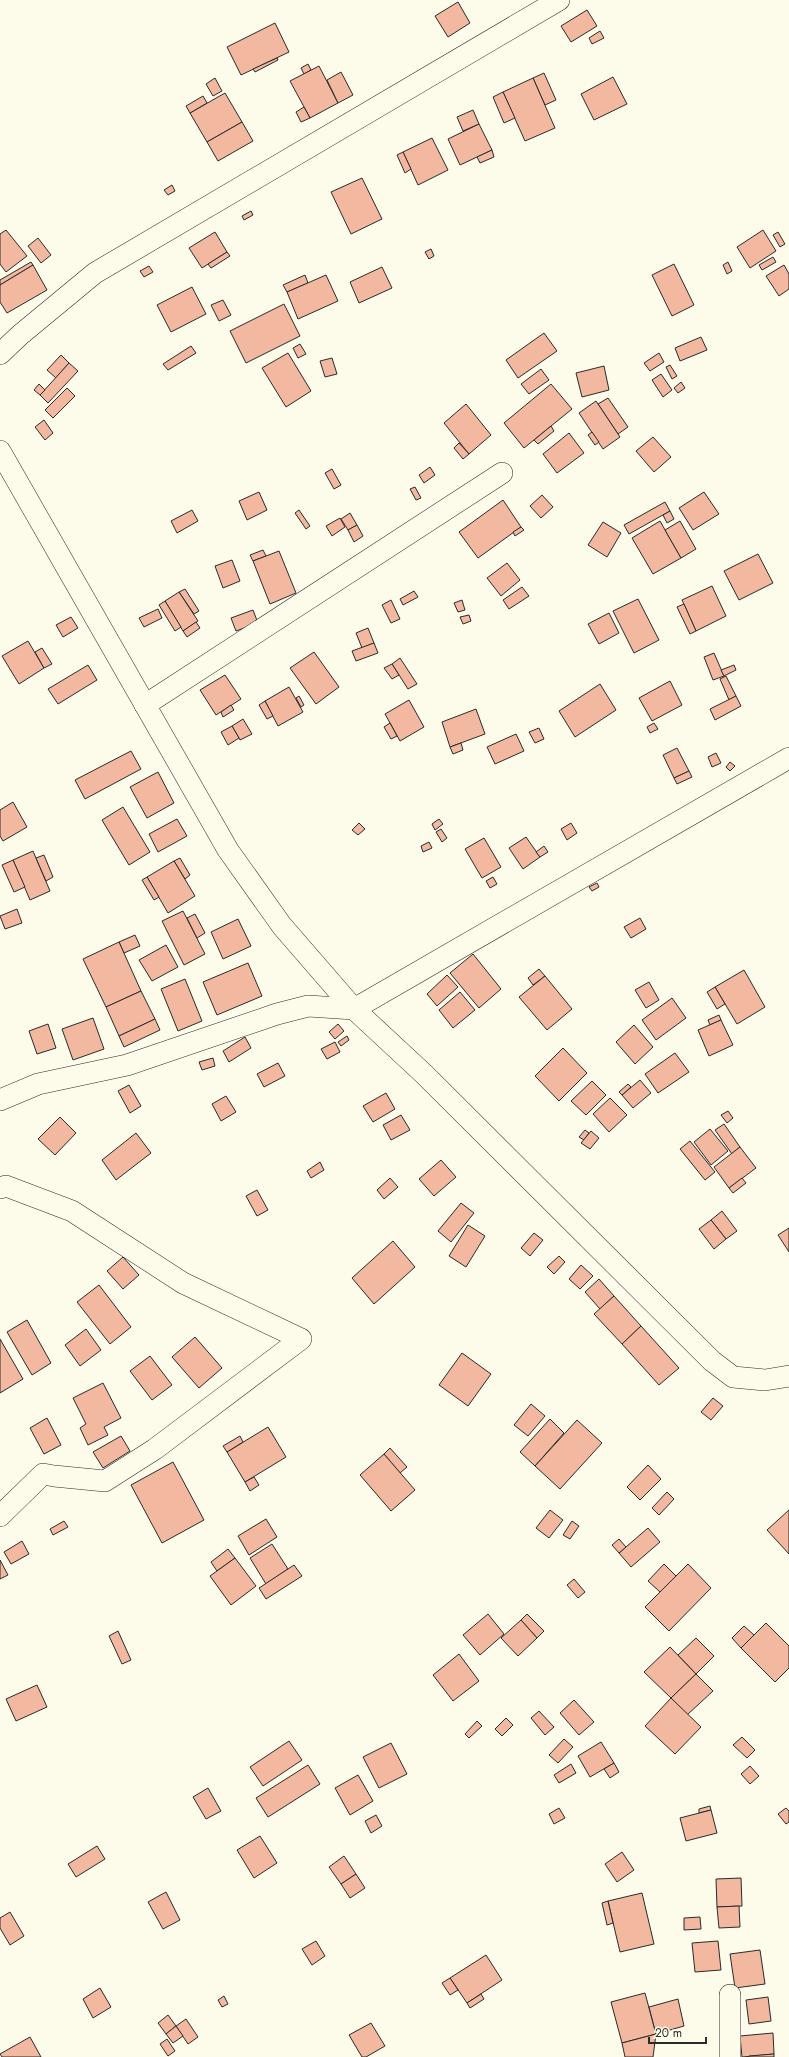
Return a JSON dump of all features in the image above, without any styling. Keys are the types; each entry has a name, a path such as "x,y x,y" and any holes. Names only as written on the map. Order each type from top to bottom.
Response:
{"street":[{"path":"0,354 20,335 95,273 559,0"},
{"path":"0,452 228,850 282,926 354,1010 424,1074 712,1361 733,1377 765,1380 789,1376"},
{"path":"145,705 502,473"},
{"path":"0,1100 38,1084 127,1065 285,1012 308,1006 354,1010 674,823 789,758"},
{"path":"0,1188 6,1186 72,1212 183,1283 301,1339 155,1449 105,1481 43,1474 0,1516"},
{"path":"730,1995 730,2057"}],"building":[{"path":"458,2 470,23 448,37 435,16"},
{"path":"587,10 597,26 571,42 561,26"},
{"path":"275,23 289,52 241,75 227,47"},
{"path":"600,31 604,38 592,44 589,38"},
{"path":"277,58 278,60 255,72 253,69"},
{"path":"308,64 311,70 304,74 301,68"},
{"path":"319,66 338,103 310,118 290,81"},
{"path":"341,72 353,95 338,103 327,80"},
{"path":"544,73 556,100 545,105 533,78"},
{"path":"613,77 627,104 594,120 581,94"},
{"path":"215,78 222,91 213,96 206,84"},
{"path":"533,78 555,128 525,141 503,92"},
{"path":"503,92 515,118 504,123 493,97"},
{"path":"225,93 242,122 207,142 190,113"},
{"path":"203,96 207,103 190,113 186,106"},
{"path":"304,107 310,118 301,122 296,112"},
{"path":"473,110 479,124 463,131 457,117"},
{"path":"242,122 253,141 218,161 207,142"},
{"path":"479,124 492,150 460,165 448,139"},
{"path":"432,138 448,170 418,185 403,152"},
{"path":"492,150 494,157 480,163 477,157"},
{"path":"403,152 411,169 405,173 397,155"},
{"path":"362,178 382,219 351,234 331,192"},
{"path":"172,185 175,191 168,195 164,190"},
{"path":"251,211 253,215 244,220 242,216"},
{"path":"6,230 27,256 6,272 0,264 0,234"},
{"path":"763,230 776,251 750,268 737,247"},
{"path":"215,232 227,252 202,268 189,248"},
{"path":"778,232 785,244 780,247 773,235"},
{"path":"38,238 51,255 41,263 28,246"},
{"path":"431,249 434,256 429,259 425,252"},
{"path":"227,252 230,256 211,268 208,264"},
{"path":"773,257 776,262 762,270 759,265"},
{"path":"31,262 33,265 0,285 0,280"},
{"path":"728,262 732,271 727,274 723,265"},
{"path":"674,264 694,305 672,316 652,275"},
{"path":"33,265 47,290 7,313 0,302 0,285"},
{"path":"784,265 789,274 789,289 779,296 766,276"},
{"path":"149,266 153,272 144,277 140,271"},
{"path":"382,267 392,288 359,303 350,282"},
{"path":"305,275 308,283 287,292 283,285"},
{"path":"326,275 338,301 298,319 287,292"},
{"path":"192,287 206,314 171,332 157,305"},
{"path":"223,300 231,315 219,321 211,305"},
{"path":"284,304 300,336 246,363 230,331"},
{"path":"544,333 557,351 518,378 506,360"},
{"path":"701,337 707,350 680,361 675,348"},
{"path":"300,344 306,354 298,358 293,348"},
{"path":"191,346 196,353 168,370 163,364"},
{"path":"288,353 311,391 286,407 262,368"},
{"path":"659,353 664,362 650,371 644,363"},
{"path":"61,355 69,363 56,378 47,370"},
{"path":"332,358 337,374 325,377 320,361"},
{"path":"69,363 78,371 48,403 40,395"},
{"path":"670,365 677,376 672,379 666,367"},
{"path":"604,366 609,390 582,397 576,373"},
{"path":"541,369 549,380 529,394 521,384"},
{"path":"661,374 672,390 663,397 652,380"},
{"path":"681,382 685,388 678,393 674,388"},
{"path":"39,384 45,390 40,395 34,390"},
{"path":"551,384 572,409 524,448 504,423"},
{"path":"67,388 75,396 53,418 45,410"},
{"path":"608,398 628,427 618,434 598,404"},
{"path":"596,401 620,437 603,449 579,413"},
{"path":"466,404 491,435 469,454 444,423"},
{"path":"44,420 53,433 45,440 35,427"},
{"path":"551,426 554,431 538,444 534,440"},
{"path":"592,432 599,442 595,445 588,435"},
{"path":"569,433 584,453 557,473 543,454"},
{"path":"653,437 671,457 654,472 636,451"},
{"path":"459,443 469,454 463,459 454,448"},
{"path":"430,467 435,475 424,483 419,475"},
{"path":"332,469 341,485 334,489 325,473"},
{"path":"415,487 421,498 416,500 410,489"},
{"path":"259,492 267,510 247,520 239,501"},
{"path":"704,492 719,514 693,530 679,508"},
{"path":"542,495 553,507 541,518 530,506"},
{"path":"503,500 521,527 478,558 459,532"},
{"path":"665,502 670,511 629,534 624,525"},
{"path":"192,510 198,521 177,533 171,521"},
{"path":"299,510 310,526 306,529 295,513"},
{"path":"670,511 674,519 667,523 663,515"},
{"path":"350,513 357,525 348,530 341,519"},
{"path":"340,518 345,527 332,536 326,526"},
{"path":"660,521 681,558 653,574 632,538"},
{"path":"680,521 696,549 681,558 665,530"},
{"path":"603,522 621,533 607,557 588,545"},
{"path":"357,525 363,536 354,542 348,530"},
{"path":"521,527 524,530 515,536 513,532"},
{"path":"263,550 266,556 253,561 250,555"},
{"path":"279,551 296,593 270,604 253,561"},
{"path":"758,554 773,583 739,600 724,571"},
{"path":"232,560 240,581 223,588 215,566"},
{"path":"507,563 520,580 501,596 487,578"},
{"path":"712,586 726,616 696,631 682,600"},
{"path":"522,587 529,596 509,609 503,600"},
{"path":"185,589 199,611 194,614 179,592"},
{"path":"414,591 418,597 403,605 400,599"},
{"path":"179,592 198,621 183,631 165,601"},
{"path":"638,599 659,640 634,653 613,611"},
{"path":"391,600 400,619 391,623 382,605"},
{"path":"462,600 465,610 458,612 454,603"},
{"path":"165,601 181,627 175,631 159,605"},
{"path":"684,604 696,631 690,634 677,607"},
{"path":"158,609 162,618 144,627 139,618"},
{"path":"253,610 258,623 236,631 231,618"},
{"path":"609,613 619,633 599,644 588,624"},
{"path":"469,615 471,621 463,624 460,617"},
{"path":"71,617 78,628 63,637 56,625"},
{"path":"196,622 200,628 187,637 183,631"},
{"path":"368,628 374,643 362,648 356,633"},
{"path":"28,641 44,668 19,684 2,656"},
{"path":"374,643 378,653 356,661 352,651"},
{"path":"42,648 52,664 44,668 35,652"},
{"path":"314,652 339,687 316,704 290,668"},
{"path":"714,653 724,676 713,680 704,657"},
{"path":"400,658 417,684 408,689 392,664"},
{"path":"392,664 399,675 392,679 384,668"},
{"path":"88,665 97,680 58,704 48,689"},
{"path":"734,665 736,670 724,676 721,670"},
{"path":"225,675 241,699 216,715 200,690"},
{"path":"726,676 736,696 729,700 720,679"},
{"path":"670,681 682,705 652,721 639,698"},
{"path":"600,684 616,710 575,737 559,711"},
{"path":"289,687 303,712 278,726 265,701"},
{"path":"299,696 304,705 301,707 296,698"},
{"path":"736,696 741,706 715,720 710,709"},
{"path":"409,700 424,727 400,741 385,714"},
{"path":"265,701 273,716 267,719 259,705"},
{"path":"231,705 234,710 223,717 221,712"},
{"path":"476,709 485,734 450,747 442,722"},
{"path":"243,719 252,734 240,740 232,726"},
{"path":"390,723 397,736 391,739 384,727"},
{"path":"654,723 658,729 650,733 647,727"},
{"path":"232,726 239,738 228,745 221,732"},
{"path":"539,728 544,739 535,743 529,732"},
{"path":"516,734 524,751 495,764 487,747"},
{"path":"461,743 463,750 453,754 450,747"},
{"path":"677,748 689,771 674,778 663,755"},
{"path":"131,751 141,769 85,799 75,780"},
{"path":"716,753 721,763 712,767 708,757"},
{"path":"730,762 735,766 730,771 726,767"},
{"path":"689,771 692,777 677,784 674,778"},
{"path":"158,772 174,803 147,818 130,787"},
{"path":"13,802 27,827 3,841 0,836 0,810"},
{"path":"123,807 150,852 129,865 102,820"},
{"path":"177,819 187,836 158,852 149,834"},
{"path":"439,819 443,824 435,830 432,824"},
{"path":"359,823 365,829 358,835 352,830"},
{"path":"571,823 577,833 567,840 561,829"},
{"path":"441,829 447,838 442,842 436,832"},
{"path":"526,837 540,857 523,869 509,848"},
{"path":"484,838 501,867 482,878 465,849"},
{"path":"429,842 432,848 423,852 421,846"},
{"path":"544,846 548,852 540,857 536,852"},
{"path":"33,851 50,891 30,900 13,860"},
{"path":"44,855 53,877 46,881 36,858"},
{"path":"180,858 190,875 185,879 174,861"},
{"path":"13,860 25,887 14,892 2,865"},
{"path":"174,861 195,896 168,913 147,877"},
{"path":"147,877 159,897 154,900 142,880"},
{"path":"493,877 497,884 490,888 486,881"},
{"path":"597,883 599,887 592,891 589,887"},
{"path":"17,909 22,923 5,929 0,916"},
{"path":"183,911 205,954 184,965 162,921"},
{"path":"195,914 205,933 197,938 187,918"},
{"path":"640,918 646,929 631,938 624,927"},
{"path":"238,919 251,946 223,959 211,932"},
{"path":"135,935 140,946 124,953 119,942"},
{"path":"119,942 141,991 106,1007 83,959"},
{"path":"166,945 178,967 152,981 139,960"},
{"path":"473,954 501,989 479,1008 450,973"},
{"path":"248,963 262,996 217,1015 203,982"},
{"path":"539,969 545,976 533,985 528,978"},
{"path":"744,970 765,1007 737,1024 715,987"},
{"path":"447,975 458,987 437,1006 427,994"},
{"path":"545,976 572,1009 547,1030 519,997"},
{"path":"185,979 202,1021 178,1031 161,989"},
{"path":"649,982 659,1000 646,1008 635,990"},
{"path":"715,987 725,1004 717,1009 707,992"},
{"path":"141,991 155,1019 119,1036 106,1007"},
{"path":"460,992 475,1010 453,1028 439,1010"},
{"path":"672,998 686,1018 656,1040 642,1020"},
{"path":"719,1015 721,1020 710,1025 708,1020"},
{"path":"93,1018 104,1049 73,1060 62,1029"},
{"path":"155,1019 160,1030 124,1047 119,1036"},
{"path":"721,1020 733,1045 709,1056 698,1030"},
{"path":"48,1024 56,1048 37,1054 29,1031"},
{"path":"338,1024 344,1031 335,1039 329,1032"},
{"path":"634,1025 653,1047 635,1064 616,1042"},
{"path":"347,1036 349,1040 341,1046 338,1042"},
{"path":"245,1037 251,1048 229,1062 223,1051"},
{"path":"335,1042 340,1052 327,1059 321,1049"},
{"path":"563,1048 587,1073 559,1101 535,1076"},
{"path":"675,1053 689,1072 658,1093 645,1074"},
{"path":"213,1058 215,1066 202,1070 199,1062"},
{"path":"278,1063 285,1076 264,1087 257,1074"},
{"path":"640,1080 651,1093 633,1108 622,1095"},
{"path":"592,1081 606,1095 586,1115 571,1101"},
{"path":"628,1084 631,1087 622,1095 619,1092"},
{"path":"129,1085 141,1106 130,1113 118,1091"},
{"path":"386,1093 395,1109 373,1122 363,1106"},
{"path":"226,1096 236,1112 221,1121 212,1104"},
{"path":"610,1098 627,1115 609,1132 593,1114"},
{"path":"728,1111 733,1118 727,1123 721,1115"},
{"path":"401,1115 410,1130 391,1140 383,1125"},
{"path":"60,1117 76,1133 55,1155 38,1139"},
{"path":"724,1124 740,1147 732,1154 715,1130"},
{"path":"710,1129 728,1151 711,1165 694,1142"},
{"path":"585,1130 589,1133 584,1140 579,1137"},
{"path":"591,1131 599,1138 590,1149 581,1143"},
{"path":"136,1133 151,1153 116,1180 102,1160"},
{"path":"690,1141 715,1172 705,1180 680,1149"},
{"path":"740,1147 756,1168 729,1188 714,1167"},
{"path":"441,1160 456,1177 434,1196 419,1179"},
{"path":"320,1162 324,1170 311,1178 307,1171"},
{"path":"390,1178 398,1187 384,1199 377,1190"},
{"path":"742,1178 746,1183 733,1193 729,1188"},
{"path":"257,1190 268,1210 257,1216 246,1196"},
{"path":"461,1203 474,1213 451,1242 438,1231"},
{"path":"722,1211 737,1231 726,1239 711,1220"},
{"path":"711,1220 726,1239 714,1249 699,1229"},
{"path":"468,1225 485,1236 466,1267 449,1256"},
{"path":"789,1228 789,1252 778,1235"},
{"path":"534,1233 543,1240 530,1256 521,1248"},
{"path":"393,1241 415,1267 374,1304 352,1278"},
{"path":"559,1256 565,1262 554,1274 547,1267"},
{"path":"123,1257 139,1275 123,1289 107,1271"},
{"path":"581,1265 593,1276 580,1289 569,1279"},
{"path":"599,1279 614,1296 600,1309 585,1292"},
{"path":"99,1285 131,1327 110,1344 77,1302"},
{"path":"614,1296 641,1326 622,1344 594,1314"},
{"path":"27,1320 51,1363 32,1375 7,1332"},
{"path":"641,1326 679,1368 659,1385 622,1344"},
{"path":"86,1329 101,1350 80,1366 65,1345"},
{"path":"195,1337 222,1368 199,1388 172,1357"},
{"path":"0,1339 23,1379 0,1393"},
{"path":"462,1353 491,1374 468,1406 439,1385"},
{"path":"150,1356 172,1385 152,1400 130,1371"},
{"path":"103,1383 121,1418 104,1427 108,1435 88,1445 80,1428 86,1424 73,1398"},
{"path":"713,1398 723,1406 711,1420 701,1412"},
{"path":"531,1404 545,1416 528,1436 514,1425"},
{"path":"47,1418 61,1445 44,1454 30,1428"},
{"path":"550,1419 564,1433 535,1466 520,1452"},
{"path":"577,1420 602,1443 560,1489 535,1466"},
{"path":"268,1427 286,1457 245,1482 227,1452"},
{"path":"121,1436 130,1451 103,1468 93,1452"},
{"path":"240,1436 243,1442 227,1452 223,1446"},
{"path":"390,1448 407,1467 400,1473 384,1454"},
{"path":"384,1454 415,1490 391,1511 360,1475"},
{"path":"173,1462 204,1520 162,1543 131,1485"},
{"path":"648,1465 661,1479 640,1500 627,1487"},
{"path":"254,1477 259,1485 250,1491 245,1482"},
{"path":"667,1492 674,1499 659,1515 652,1508"},
{"path":"550,1510 563,1520 549,1538 536,1528"},
{"path":"789,1510 789,1554 767,1530"},
{"path":"266,1519 277,1537 249,1555 238,1536"},
{"path":"64,1521 68,1527 53,1535 50,1529"},
{"path":"572,1521 579,1526 570,1539 563,1535"},
{"path":"648,1528 660,1542 631,1567 619,1553"},
{"path":"619,1539 626,1547 619,1553 612,1545"},
{"path":"22,1541 29,1554 11,1564 4,1552"},
{"path":"272,1544 288,1569 266,1584 250,1558"},
{"path":"228,1549 235,1558 217,1571 211,1562"},
{"path":"235,1558 256,1586 231,1605 210,1576"},
{"path":"0,1560 8,1575 0,1579"},
{"path":"664,1564 676,1576 660,1592 648,1581"},
{"path":"688,1564 711,1588 669,1631 645,1607"},
{"path":"294,1565 302,1576 266,1599 259,1588"},
{"path":"574,1579 585,1592 578,1598 567,1585"},
{"path":"488,1614 504,1634 480,1655 463,1635"},
{"path":"527,1614 544,1631 537,1638 521,1620"},
{"path":"521,1620 537,1638 518,1656 501,1638"},
{"path":"766,1623 789,1646 789,1668 775,1682 741,1648"},
{"path":"744,1626 754,1635 741,1648 732,1638"},
{"path":"118,1631 131,1660 122,1664 109,1636"},
{"path":"696,1638 714,1656 696,1674 678,1655"},
{"path":"670,1647 696,1674 671,1698 644,1672"},
{"path":"459,1654 479,1681 453,1701 433,1675"},
{"path":"696,1674 713,1691 687,1715 671,1698"},
{"path":"37,1685 47,1707 16,1721 6,1699"},
{"path":"671,1698 701,1727 675,1754 645,1726"},
{"path":"574,1700 594,1722 579,1735 560,1713"},
{"path":"539,1711 554,1727 545,1735 531,1718"},
{"path":"506,1718 513,1725 502,1736 495,1729"},
{"path":"477,1721 482,1726 469,1738 465,1734"},
{"path":"742,1737 755,1750 747,1758 733,1745"},
{"path":"564,1739 573,1747 558,1763 549,1755"},
{"path":"289,1741 302,1760 263,1786 250,1767"},
{"path":"601,1742 614,1763 590,1777 578,1756"},
{"path":"391,1743 407,1774 379,1788 363,1757"},
{"path":"614,1763 619,1772 610,1778 604,1769"},
{"path":"571,1764 576,1773 559,1783 554,1775"},
{"path":"308,1765 320,1784 268,1817 256,1798"},
{"path":"750,1766 759,1776 750,1784 741,1774"},
{"path":"358,1775 373,1801 350,1815 335,1788"},
{"path":"208,1788 221,1811 206,1819 193,1797"},
{"path":"710,1806 711,1810 699,1813 699,1809"},
{"path":"559,1808 565,1818 554,1824 549,1814"},
{"path":"786,1808 789,1811 789,1822 786,1824 778,1814"},
{"path":"711,1810 717,1833 686,1841 680,1818"},
{"path":"376,1815 382,1826 371,1833 365,1821"},
{"path":"260,1836 277,1863 254,1878 237,1850"},
{"path":"97,1846 105,1859 76,1877 68,1864"},
{"path":"622,1852 634,1870 617,1882 605,1864"},
{"path":"344,1856 356,1874 341,1884 329,1867"},
{"path":"356,1874 365,1888 350,1898 341,1884"},
{"path":"741,1878 742,1906 717,1907 716,1879"},
{"path":"166,1892 180,1920 163,1929 148,1902"},
{"path":"642,1893 654,1944 620,1952 608,1901"},
{"path":"608,1901 613,1923 607,1925 602,1903"},
{"path":"739,1906 740,1927 719,1928 717,1907"},
{"path":"10,1912 24,1936 10,1945 0,1928 0,1918"},
{"path":"700,1917 701,1929 684,1930 684,1918"},
{"path":"316,1941 325,1956 312,1965 302,1949"},
{"path":"718,1941 721,1970 695,1972 692,1943"},
{"path":"760,1950 765,1984 735,1988 730,1954"},
{"path":"486,1955 502,1980 467,2003 450,1978"},
{"path":"450,1978 458,1990 450,1995 442,1983"},
{"path":"100,1988 111,2007 93,2018 83,1999"},
{"path":"645,1993 656,2034 622,2043 611,2002"},
{"path":"481,1994 484,1999 470,2008 467,2003"},
{"path":"224,1996 228,2004 222,2007 218,2000"},
{"path":"768,1997 771,2021 749,2024 746,2000"},
{"path":"678,1999 684,2026 656,2034 649,2007"},
{"path":"168,2015 176,2026 166,2034 158,2023"},
{"path":"186,2019 198,2037 188,2044 176,2026"},
{"path":"371,2023 385,2046 366,2057 362,2057 349,2035"},
{"path":"176,2026 183,2036 173,2043 166,2034"},
{"path":"773,2033 774,2054 742,2057 740,2036"},
{"path":"656,2034 653,2057 625,2057 622,2043"},
{"path":"30,2037 41,2057 2,2057 0,2054"},
{"path":"167,2039 175,2051 168,2056 160,2044"},
{"path":"774,2054 774,2057 749,2057 749,2056"}]}
